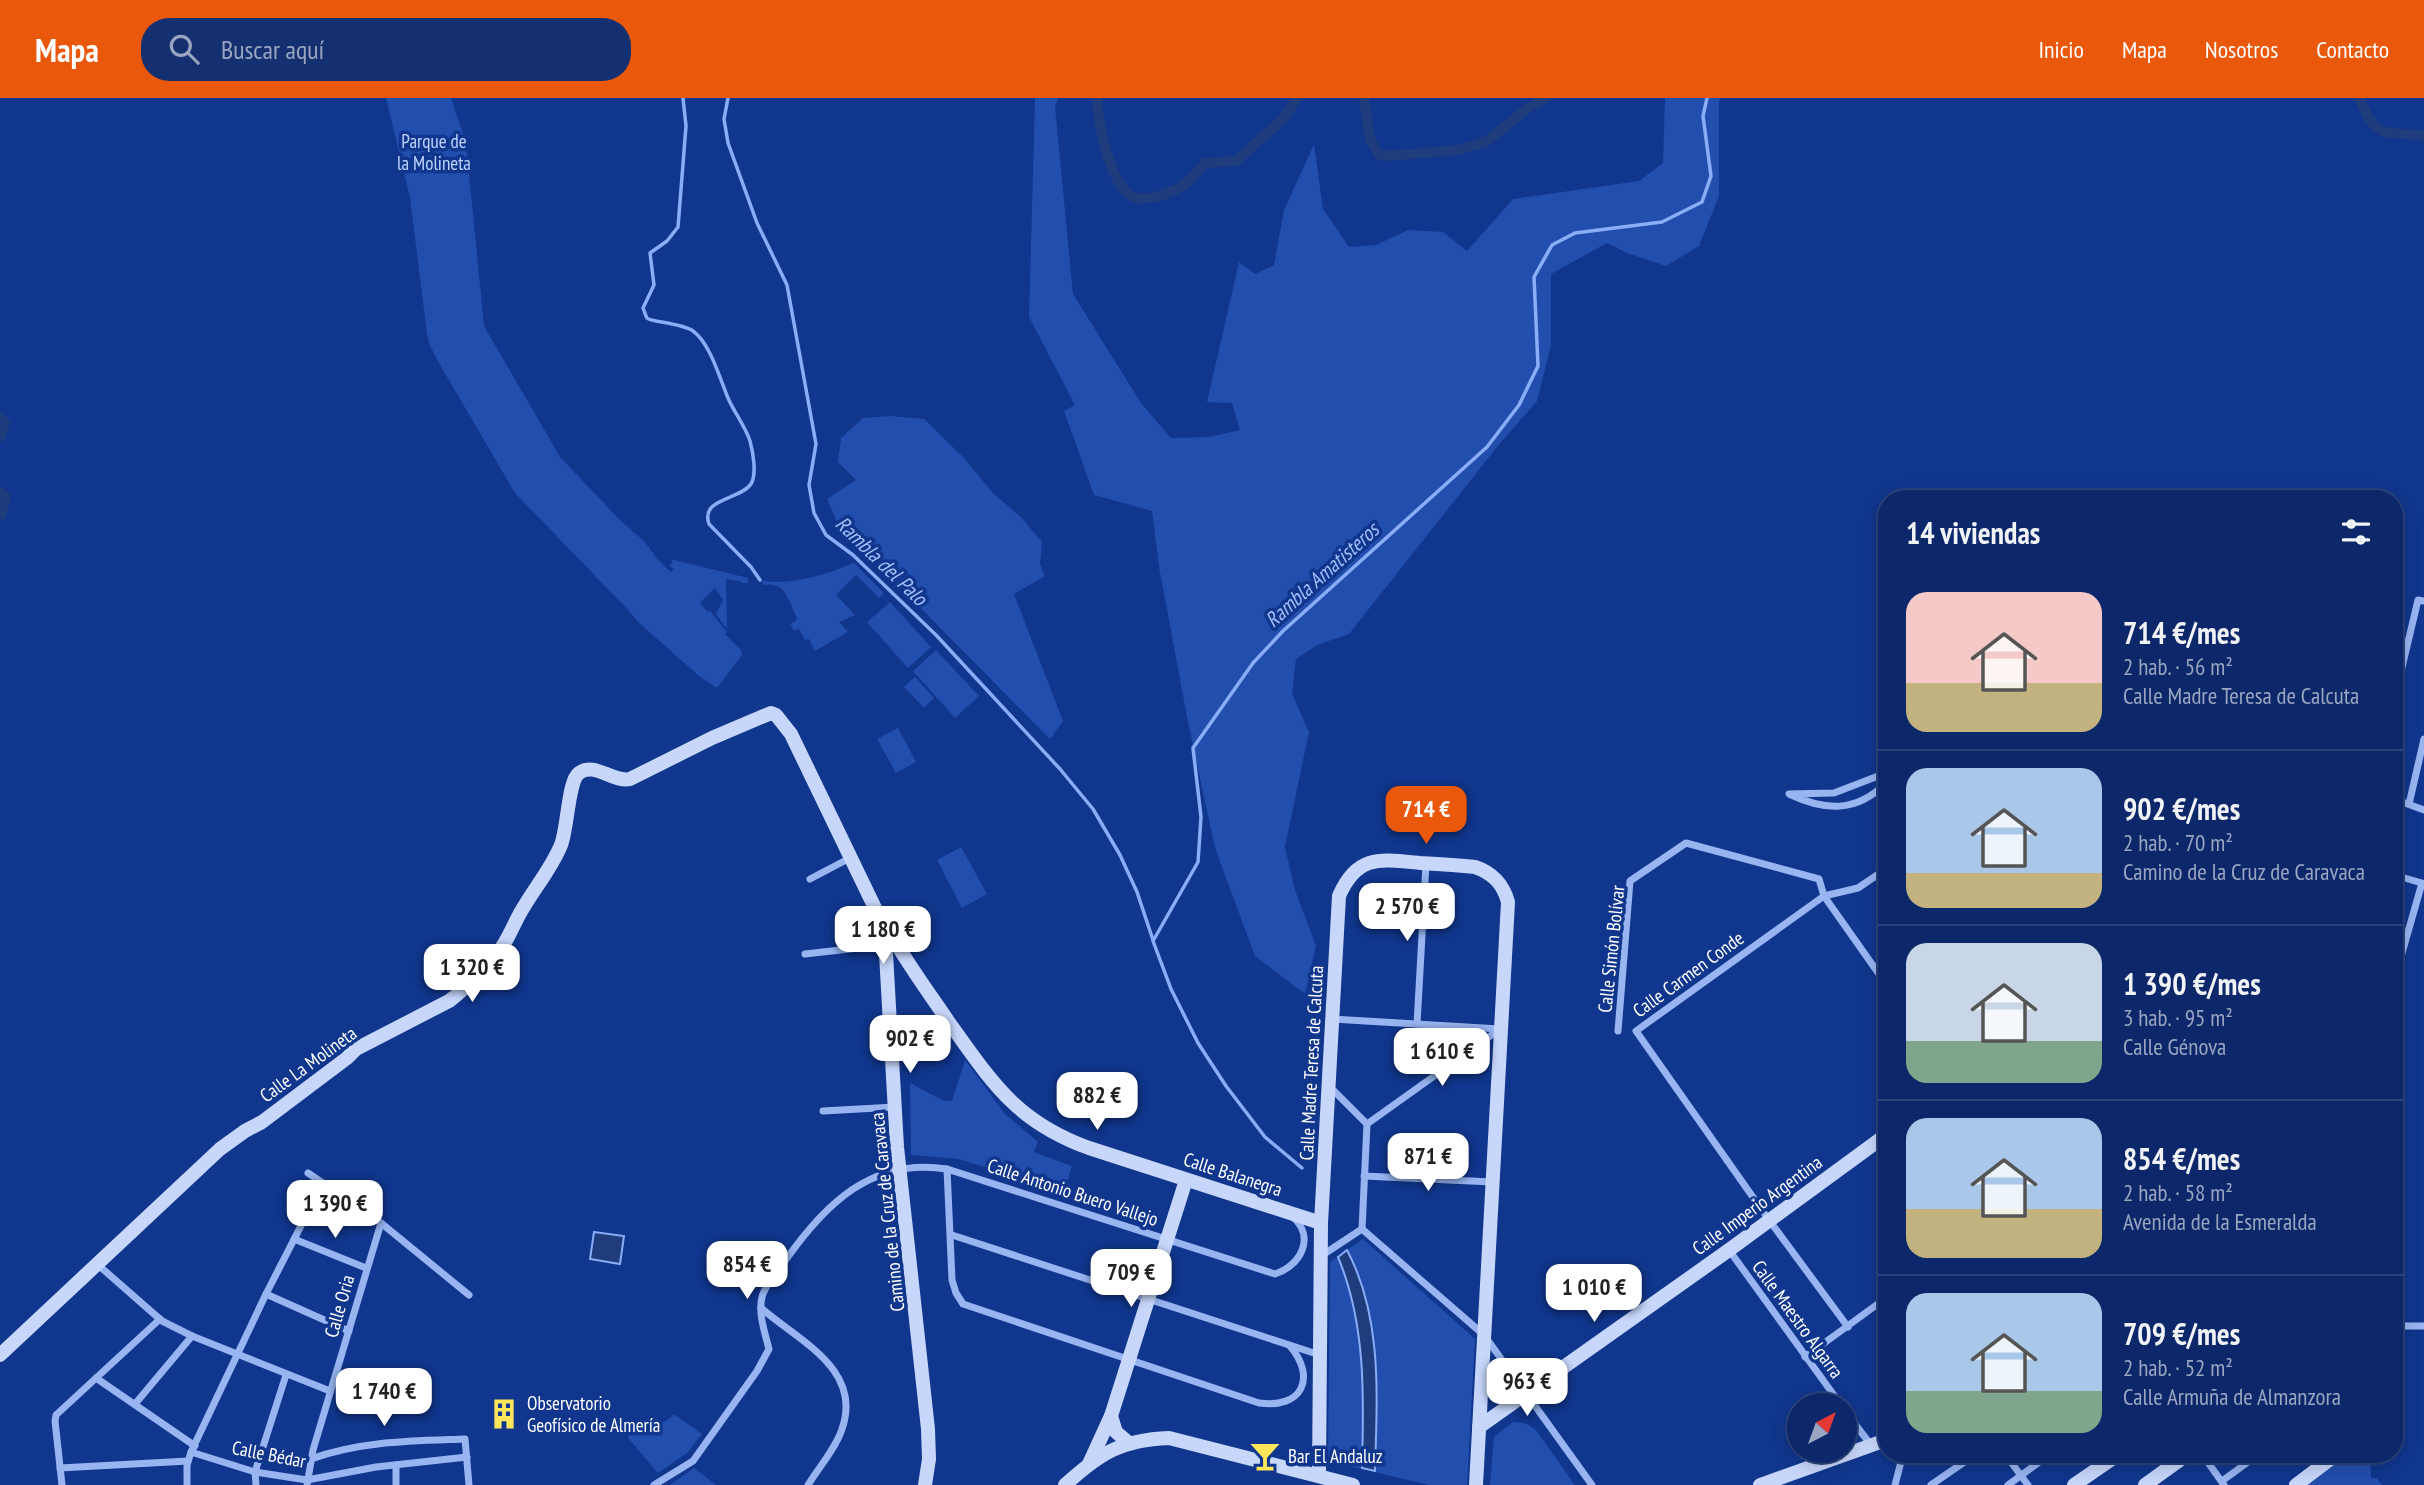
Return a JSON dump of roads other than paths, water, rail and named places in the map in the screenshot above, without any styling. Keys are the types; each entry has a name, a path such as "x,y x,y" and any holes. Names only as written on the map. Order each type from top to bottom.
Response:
{"street":[{"path":"2403,667 2421,600"},
{"name":"Camino de la Cruz de Caravaca","path":"771,713 776,715 791,734 875,908 885,936 900,1169 928,1429 929,1459 925,1485"},
{"name":"Calle La Molineta","path":"0,1355 228,1143 262,1122 356,1049 449,1001 461,991 501,949 526,902 554,859 566,830 572,783 580,772 585,769 600,771 617,779 630,779 712,738 771,713"},
{"path":"2409,804 2424,739"},
{"path":"1878,776 1834,793 1788,794 1809,804 1831,807 1853,805 1878,788"},
{"path":"2403,802 2424,810"},
{"name":"Calle Simón Bolívar","path":"1618,1031 1630,881 1686,843 1819,879 1824,896"},
{"path":"810,879 851,857"},
{"name":"Calle Madre Teresa de Calcuta","path":"1319,1476 1321,1223 1339,896 1346,879 1358,867 1381,859 1475,867 1487,871 1504,889 1508,902 1476,1485"},
{"path":"1417,1024 1426,863"},
{"path":"1878,874 1858,888 1824,896 1878,973"},
{"path":"2403,879 2422,883 2403,950"},
{"name":"Calle Carmen Conde","path":"1769,1220 1636,1031 1824,896"},
{"name":"Calle Balanegra","path":"875,908 917,977 993,1084 1026,1115 1074,1143 1321,1223"},
{"path":"805,954 886,945"},
{"path":"888,1006 890,990 897,977 907,974 917,977"},
{"path":"1332,1018 1500,1028"},
{"path":"1367,1124 1500,1028"},
{"path":"1329,1087 1367,1124 1362,1229"},
{"path":"823,1111 895,1107"},
{"name":"Calle Imperio Argentina","path":"1479,1427 1878,1141"},
{"name":"Calle Antonio Buero Vallejo","path":"761,1308 762,1295 822,1212 854,1188 900,1169 947,1169 1275,1274 1295,1262 1301,1255 1304,1244 1297,1220 1286,1212"},
{"path":"947,1169 953,1280 956,1293 963,1304 1259,1403 1275,1405 1287,1402 1301,1387 1303,1364 1290,1346"},
{"path":"309,1173 381,1223 469,1295"},
{"path":"1364,1176 1492,1182"},
{"path":"1088,1466 1111,1416 1186,1180"},
{"path":"187,1485 188,1461 193,1449 266,1294 324,1183"},
{"path":"1769,1220 1848,1327"},
{"name":"Calle Oria","path":"307,1482 330,1391 381,1223"},
{"path":"1320,1256 1362,1229"},
{"path":"1362,1229 1485,1335 1591,1485"},
{"path":"952,1235 1320,1355"},
{"path":"294,1239 366,1268"},
{"name":"Calle Maestro Algarra","path":"1729,1250 1832,1393"},
{"path":"96,1264 160,1319 192,1336 330,1391"},
{"path":"266,1294 349,1331"},
{"path":"1805,1357 1878,1304"},
{"path":"654,1485 693,1461 757,1371 769,1349 761,1308"},
{"path":"761,1308 831,1364 842,1382 847,1399 841,1432 808,1485"},
{"path":"62,1485 56,1415 160,1319"},
{"path":"2403,1326 2424,1326"},
{"path":"135,1404 192,1336"},
{"path":"256,1485 255,1472 286,1375"},
{"name":"Calle Bédar","path":"96,1378 193,1449 255,1472 307,1482 326,1474 467,1457 465,1439 380,1442 311,1459"},
{"path":"1111,1416 1116,1432 1129,1443"},
{"path":"1857,1427 1871,1445"},
{"path":"1110,1451 1116,1432"},
{"path":"1065,1485 1110,1451 1144,1439 1169,1438 1303,1478 1319,1476 1353,1485"},
{"path":"1760,1485 1878,1443"},
{"path":"467,1457 469,1485"},
{"path":"60,1468 188,1461"},
{"path":"1895,1485 1901,1463"},
{"path":"1931,1485 1963,1463"},
{"path":"2012,1463 2028,1485"},
{"path":"2008,1485 2038,1463"},
{"path":"2074,1485 2106,1463"},
{"path":"2145,1485 2176,1463"},
{"path":"2209,1463 2223,1483 2248,1463"},
{"path":"2296,1485 2325,1463"},
{"path":"396,1465 396,1485"}],"waterway":[{"path":"683,98 686,126 678,227 667,241 650,253 654,285 643,308 649,319 688,328 705,344 728,398 748,435 754,463 751,484 715,504 708,515 709,524 760,580"},
{"name":"Rambla del Palo","path":"728,98 724,119 728,143 757,223 787,285 816,444 809,485 814,513 826,535 853,555 936,635 1060,769 1093,809 1120,855 1137,892 1153,940"},
{"path":"1097,98 1102,135 1116,177 1130,195 1141,198 1160,196 1181,187 1205,163 1236,161 1283,119 1297,98"},
{"path":"1364,98 1370,139 1379,155 1386,156 1459,150 1487,141 1528,108 1546,98"},
{"name":"Rambla Amatisteros","path":"1302,1168 1265,1137 1226,1086 1198,1043 1171,989 1153,941 1198,862 1201,817 1193,748 1253,663 1283,631 1487,447 1519,405 1538,366 1534,277 1552,245 1575,233 1662,222 1702,202 1711,176 1703,116 1707,98"},
{"path":"2359,98 2370,120 2381,130 2424,137"},
{"path":"0,418 5,423 0,437"},
{"path":"0,492 6,497 1,515"}],"place":[{"name":"Observatorio Geofísico de Almería","path":"504,1414"},
{"name":"Bar El Andaluz","path":"1265,1456"}],"park label":[{"name":"Parque de la Molineta","path":"434,152"}]}
